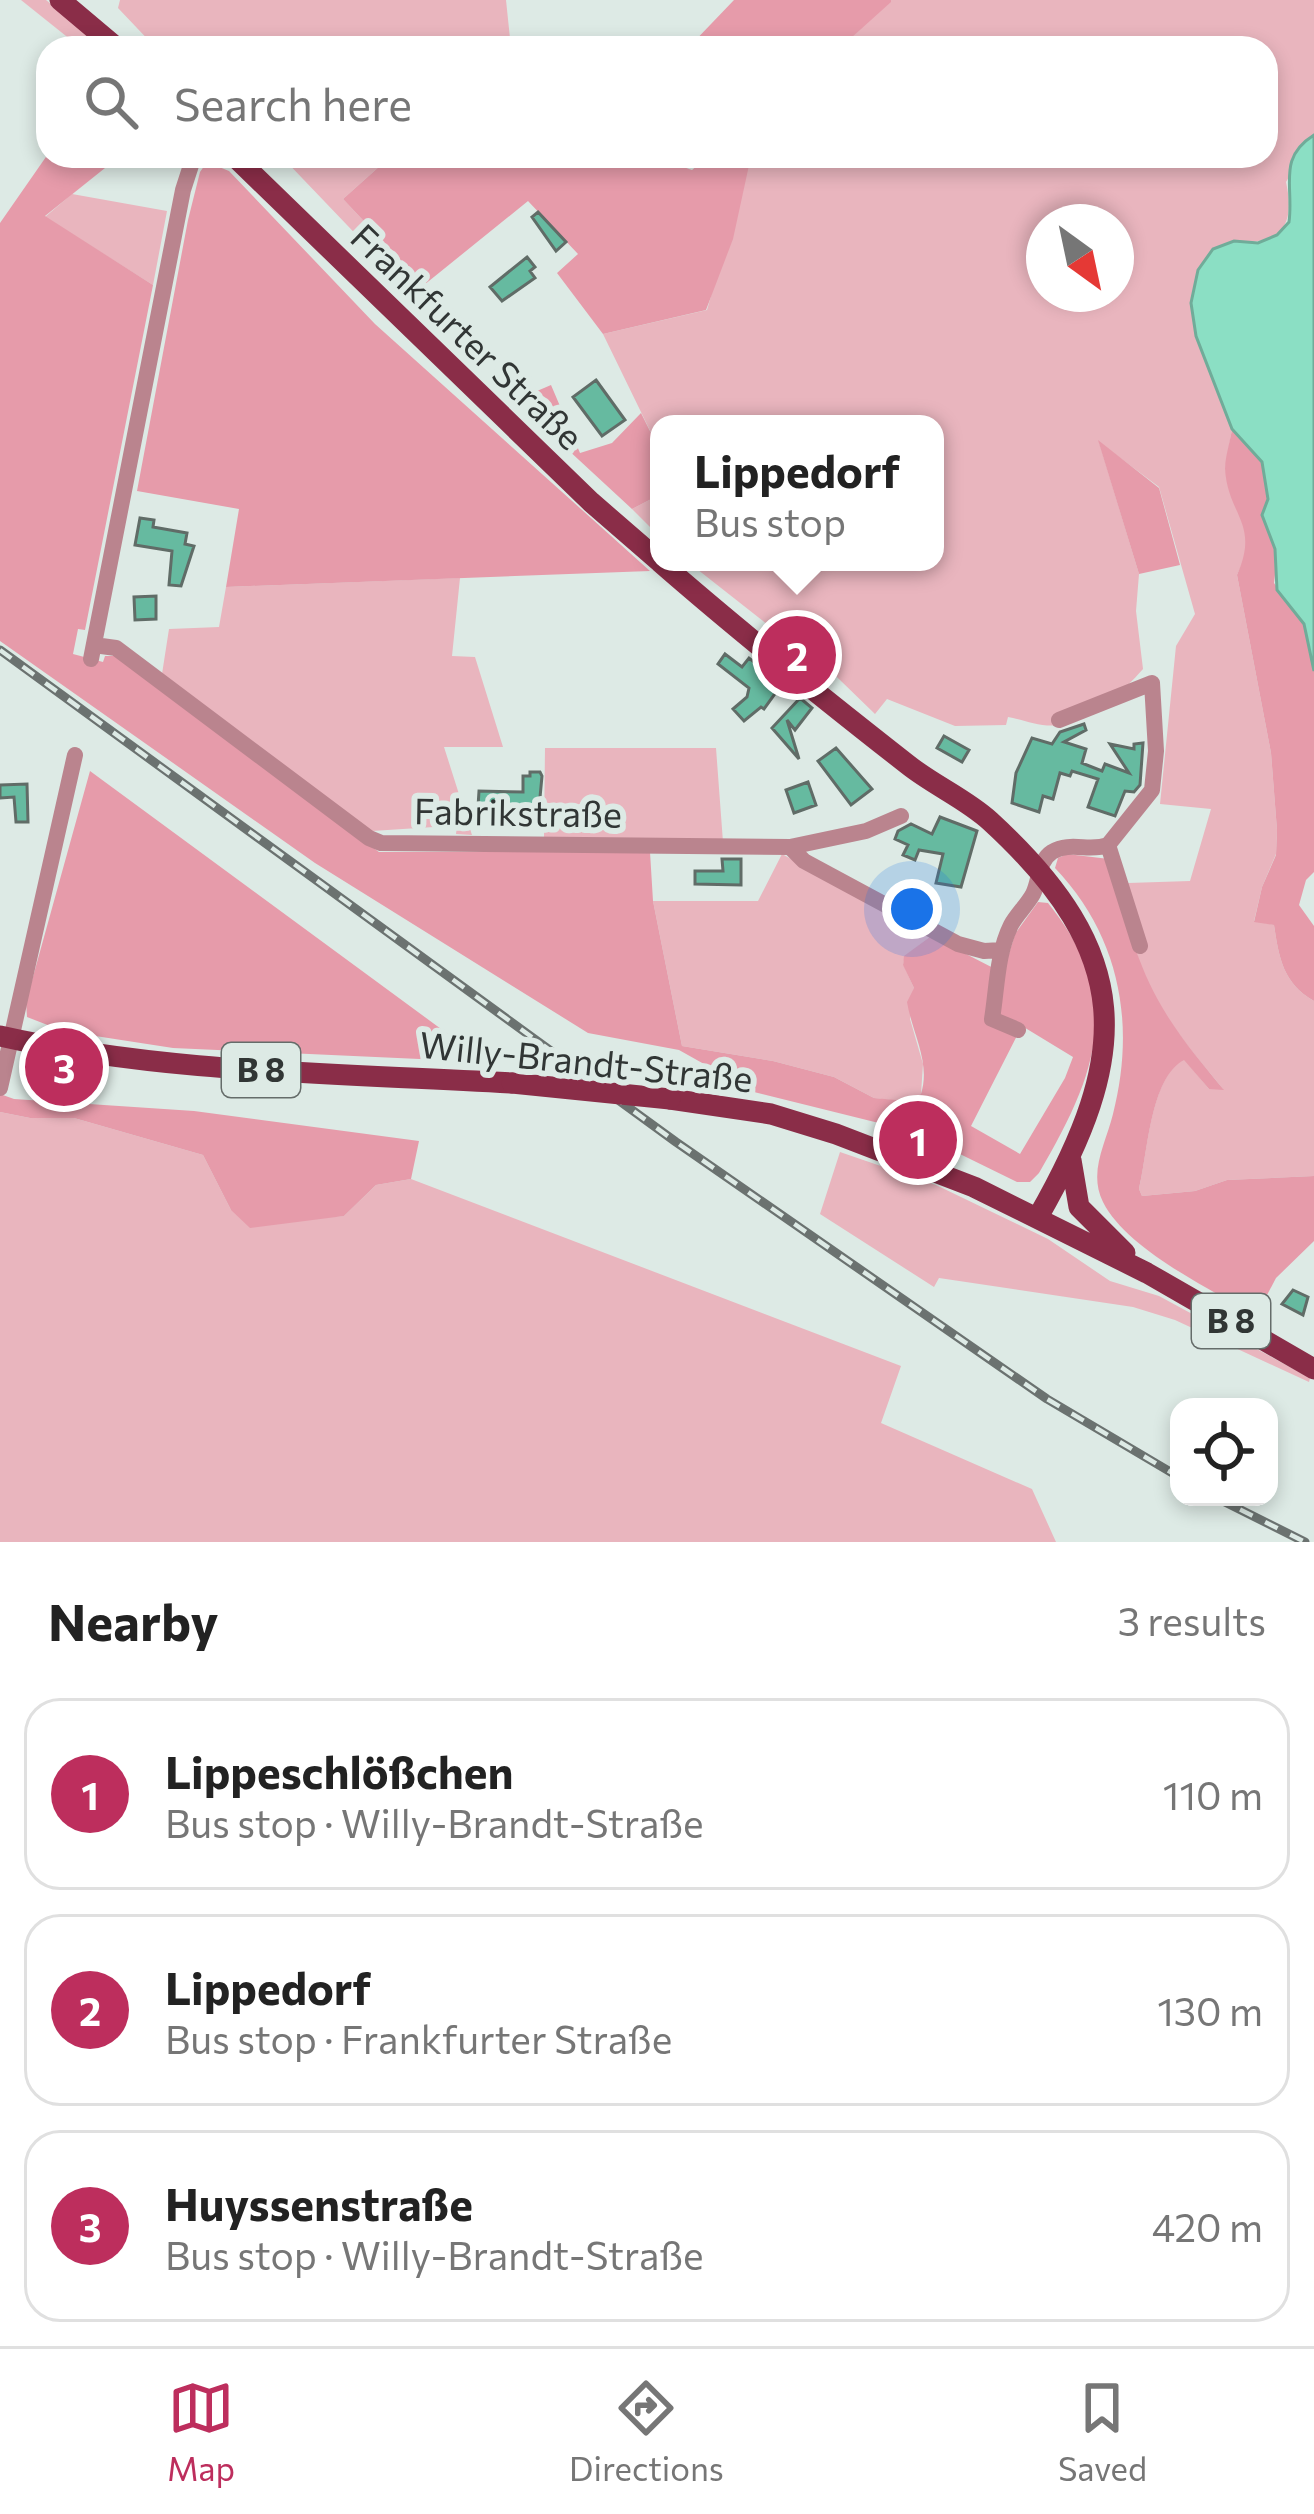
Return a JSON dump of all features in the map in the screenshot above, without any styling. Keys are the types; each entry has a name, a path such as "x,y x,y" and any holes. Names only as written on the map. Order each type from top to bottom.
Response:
{"main road":[{"path":"59,0 102,36"},
{"name":"Frankfurter Straße","path":"246,168 650,554"},
{"name":"Frankfurter Straße","path":"670,571 926,779 986,817 1078,926 1103,1000 1106,1046 1088,1119 1038,1217"},
{"name":"Willy-Brandt-Straße","path":"6,1038 190,1067 512,1083 771,1114 974,1187 1038,1217 1314,1369"},
{"path":"1071,1158 1079,1208 1147,1273"}],"street":[{"name":"Fabrikstraße","path":"190,168 92,652 116,648 381,843 790,847 866,831 902,816"},
{"path":"1018,1030 992,1019 1002,950 1012,924 1035,891 1043,861 1059,849 1108,845 1147,800 1155,775 1152,683 1060,720"},
{"path":"0,1088 6,1038 75,755"},
{"path":"1108,845 1140,946"},
{"path":"790,847 804,861 958,944 1002,950"}],"shaded area":[{"path":"21,0 46,0 90,36 66,36"},
{"path":"120,0 506,0 510,36 145,36 118,8"},
{"path":"734,0 891,0 853,36 700,36"},
{"path":"891,0 1314,0 1314,135 1286,182 1286,222 1263,240 1234,241 1196,336 1232,429 1225,469 1247,534 1248,551 1237,575 1271,753 1276,854 1254,921 1274,925 1289,978 1314,1001 1314,1176 1227,1180 1195,1191 1142,1196 1139,1189 1157,1099 1173,1069 1184,1059 1209,1089 1223,1089 1150,989 1132,925 1128,883 1190,881 1211,809 1160,804 1176,646 1195,614 1159,487 1099,442 1139,574 1136,611 1143,669 1117,694 1086,715 1057,725 1008,717 1006,725 955,726 887,699 875,714 806,647 777,632 699,571 944,571 944,415 650,415 650,431 603,334 707,310 748,168 1278,168 1278,36 853,36"},
{"path":"1314,135 1314,671 1304,624 1277,590 1275,549 1262,515 1268,499 1262,462 1232,429 1196,336 1191,303 1198,270 1213,249 1234,241 1258,243 1277,235 1289,222 1291,163"},
{"path":"38,168 105,168 45,216 153,285 85,630 78,629 73,654 103,662 105,656 116,656 379,852 650,852 653,901 682,1046 834,1077 874,1098 907,1101 921,1094 922,1059 907,1002 914,988 903,965 904,956 931,936 1003,973 1015,934 1038,902 1048,903 1073,939 1088,973 1095,1006 1094,1038 1075,1104 1039,1173 1030,1182 1017,1182 915,1132 754,1092 679,1050 588,1033 315,863 0,641 0,223","holes":["1022,1026 1073,1057 1020,1154 971,1126"]},
{"path":"203,168 229,171 375,324 650,571 226,587 239,509 137,491"},
{"path":"292,168 378,168 343,199 424,285 413,294"},
{"path":"378,168 748,168 733,239 706,310 603,334 557,273 578,254 528,201 424,285 343,199"},
{"path":"72,194 167,211 153,285 45,217"},
{"path":"551,385 580,453 612,443 641,413 650,431 650,500 632,509 526,411 530,394"},
{"path":"1232,429 1262,462 1268,499 1264,522 1275,551 1274,583 1304,625 1314,669 1314,872 1306,880 1299,905 1314,926 1314,1001 1289,978 1274,925 1254,922 1276,855 1277,830 1271,753 1237,575 1244,531 1225,469"},
{"path":"1098,440 1159,488 1180,565 1139,574"},
{"path":"650,500 650,527 632,509"},
{"path":"460,578 452,656 475,657 503,747 444,747 472,835 456,834 457,826 448,819 434,827 372,831 162,674 169,629 219,627 226,587"},
{"path":"545,748 716,748 723,842 544,837"},
{"path":"90,771 486,1062 173,1048 63,1031 27,1017 26,1002"},
{"path":"782,854 931,936 905,956 903,964 914,988 910,1019 923,1064 921,1094 907,1102 874,1098 834,1077 773,1061 682,1046 653,901 758,901"},
{"path":"1067,854 1109,859 1150,984 1181,1036 1224,1090 1209,1089 1184,1060 1173,1069 1152,1118 1139,1189 1142,1196 1195,1191 1227,1180 1314,1176 1314,1241 1276,1278 1256,1316 1150,1252 1103,1202 1098,1169 1120,1080 1122,1015 1108,952 1095,922 1055,868 1058,858"},
{"path":"0,1094 14,1099 194,1111 419,1141 411,1179 376,1185 344,1216 250,1228 231,1210 203,1155 74,1118 0,1112"},
{"path":"0,1112 74,1118 203,1155 231,1210 303,1219 344,1216 376,1185 411,1179 901,1366 881,1423 1032,1489 1056,1542 0,1542"},
{"path":"840,1152 936,1185 1048,1239 1110,1281 1159,1296 1310,1378 1309,1382 1175,1320 1133,1307 939,1278 934,1287 820,1214"}],"building":[{"path":"538,212 566,242 556,251 532,217"},
{"path":"527,257 535,267 530,271 535,278 502,301 490,287"},
{"path":"596,380 625,420 602,436 573,397"},
{"path":"140,518 154,520 153,527 187,533 185,544 194,546 181,586 169,585 172,551 135,545"},
{"path":"156,596 156,619 135,620 134,597"},
{"path":"725,654 742,667 749,658 782,684 764,709 744,721 733,709 747,697 749,688 718,664"},
{"path":"800,698 812,708 795,730 787,720 799,759 772,728"},
{"path":"1084,724 1086,730 1064,742 1086,749 1082,763 1102,771 1105,764 1129,773 1110,744 1134,749 1134,744 1143,743 1140,785 1134,792 1125,791 1115,816 1088,807 1098,779 1072,771 1070,776 1060,773 1053,799 1043,796 1039,812 1012,803 1016,773 1032,738 1052,744 1060,732"},
{"path":"944,736 969,750 962,762 937,748"},
{"path":"836,748 872,789 851,805 818,761"},
{"path":"530,772 542,776 538,819 505,818 505,808 478,807 479,791 523,792 523,776"},
{"path":"808,782 816,805 794,813 786,790"},
{"path":"27,784 28,822 16,822 14,797 0,798 0,785"},
{"path":"940,817 977,831 961,887 936,883 943,854 919,850 915,860 903,855 908,845 895,839 898,831 911,824 932,834"},
{"path":"722,859 741,859 741,885 695,884 695,871 723,871"},
{"path":"1293,1290 1308,1297 1303,1315 1282,1304"}],"railway":[{"path":"0,650 676,1142 1047,1399 1170,1472"},
{"path":"1233,1506 1305,1542"}],"place":[{"name":"Lippedorf","path":"797,655"},
{"name":"Huyssenstraße","path":"64,1067"},
{"name":"Lippeschlößchen","path":"918,1140"}]}
